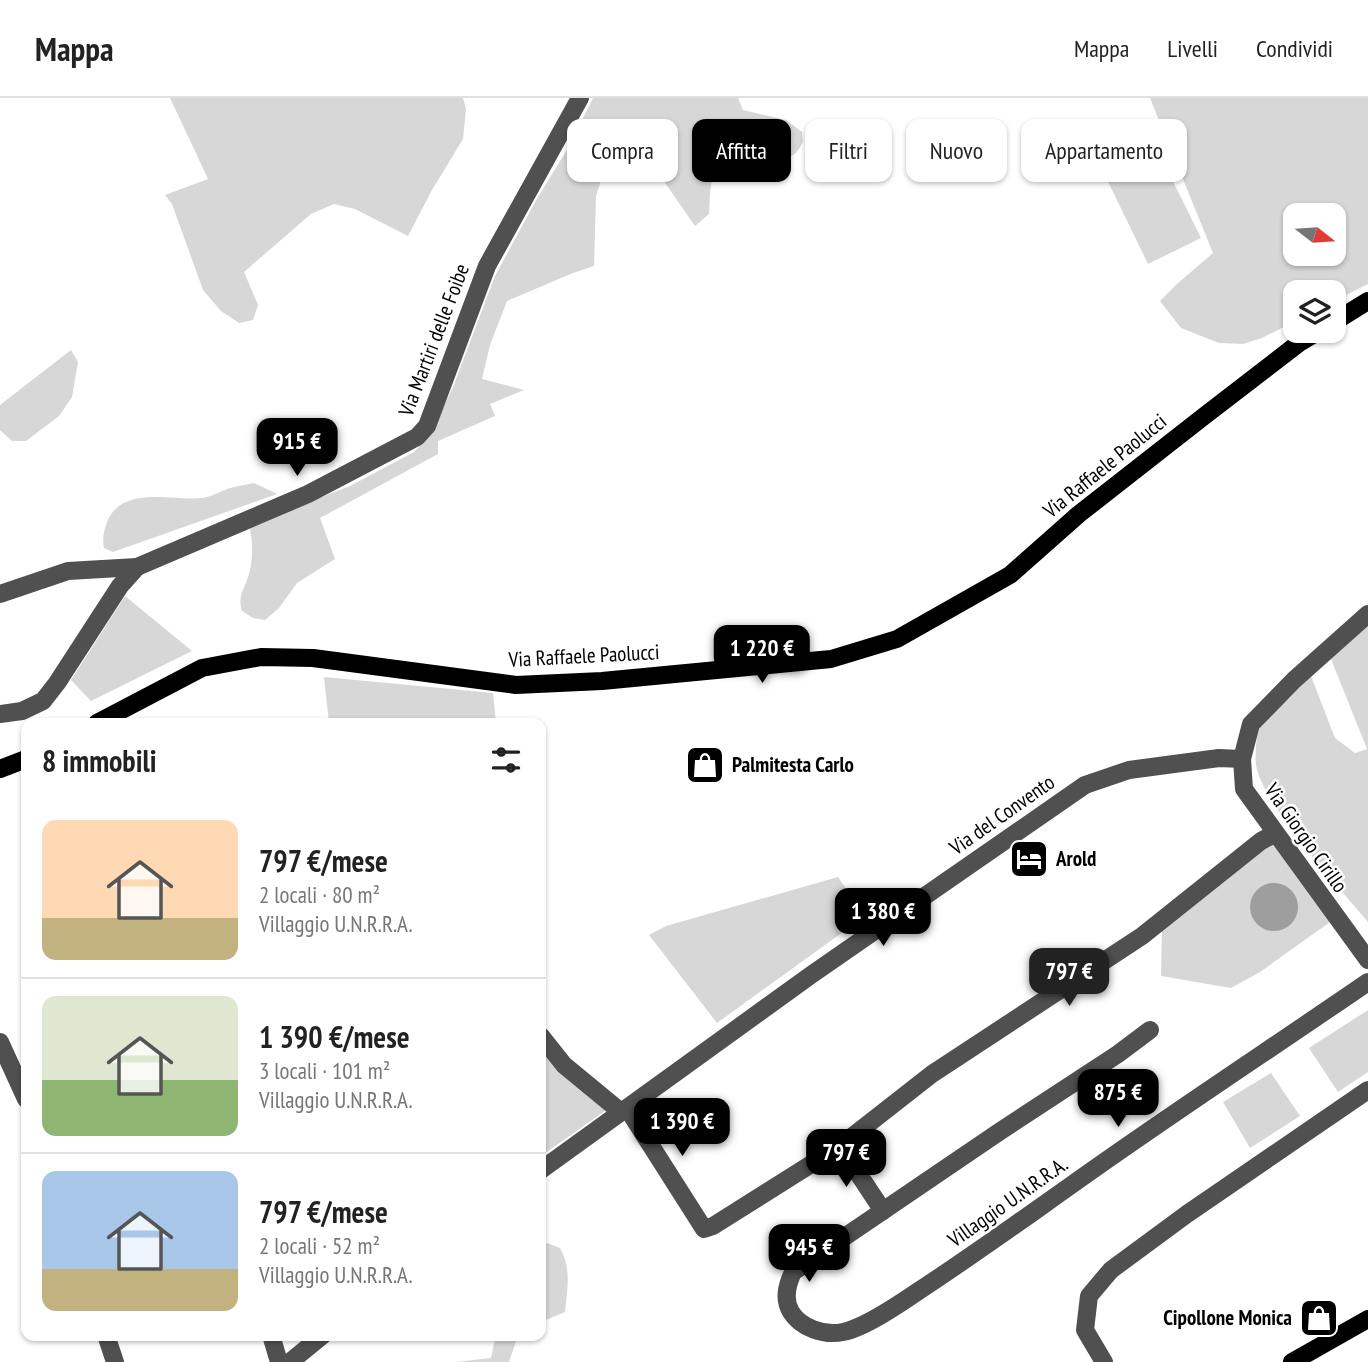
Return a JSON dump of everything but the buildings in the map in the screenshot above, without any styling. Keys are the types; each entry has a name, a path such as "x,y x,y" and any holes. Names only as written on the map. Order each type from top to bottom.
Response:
{"main road":[{"path":"1346,315 1368,301"},
{"name":"Via Raffaele Paolucci","path":"107,718 202,668 261,657 313,659 516,685 602,681 831,659 897,639 1010,575 1079,514 1301,343"},
{"path":"0,769 21,761"},
{"path":"1292,1362 1368,1319"}],"street":[{"name":"Via Martiri delle Foibe","path":"0,594 68,571 137,567 308,494 417,437 427,426 487,266 580,98"},
{"name":"Via Martiri delle Foibe","path":"0,714 31,708 43,701 120,586 137,567"},
{"name":"Via Giorgio Cirillo","path":"1368,614 1294,680 1251,724 1242,759 1244,789 1274,834 1368,960"},
{"name":"Via del Convento","path":"546,1166 811,975 1085,785 1129,769 1219,758 1242,759"},
{"path":"546,1042 564,1065 624,1110 704,1229 721,1222 840,1146 932,1074 1142,936 1261,841 1274,834"},
{"name":"Villaggio U.N.R.R.A.","path":"1150,1030 793,1272 787,1284 786,1298 789,1309 804,1326 830,1333 845,1332 890,1310 969,1259 1189,1103 1368,982"},
{"path":"0,1042 21,1087"},
{"path":"1104,1362 1085,1330 1089,1296 1111,1270 1187,1214 1368,1090"},
{"path":"840,1146 883,1211"},
{"path":"108,1341 115,1362"},
{"path":"273,1341 279,1362"},
{"path":"290,1362 316,1341"}],"shaded area":[{"path":"170,98 463,98 466,109 463,139 408,236 355,209 334,204 311,214 244,272 258,305 253,320 239,323 221,311 203,290 172,204 165,195 208,179"},
{"path":"593,98 738,98 743,110 782,119 692,119 692,182 711,182 709,214 695,226 664,182 678,182 678,119 582,119"},
{"path":"1150,98 1368,98 1368,284 1346,295 1346,280 1283,280 1283,327 1243,344 1219,343 1181,328 1160,301 1213,253 1184,182 1187,182 1187,119 1159,119"},
{"path":"791,124 802,132 803,142 791,156"},
{"path":"567,150 567,182 601,182 596,196 594,266 507,301 490,345 482,379 524,390 490,404 495,416 438,441 438,454 320,518 335,559 297,583 279,608 265,620 253,618 242,611 241,596 252,557 250,529 254,523 350,486 414,452 430,435 453,387 495,276"},
{"path":"1108,182 1173,182 1201,238 1148,264"},
{"path":"71,350 78,362 72,397 59,416 26,441 12,441 0,430 0,405"},
{"path":"254,483 277,494 113,552 104,548 107,522 114,510 124,503 148,497 202,498"},
{"path":"125,596 192,651 91,701 71,680"},
{"path":"1368,623 1368,922 1287,824 1273,802 1256,765 1256,744 1266,715 1309,671 1335,738 1355,753 1367,749 1329,654"},
{"path":"324,677 493,693 496,718 328,718"},
{"path":"1273,840 1330,922 1260,972 1231,988 1161,976 1162,928"},
{"path":"838,877 865,916 717,1023 649,935 666,926"},
{"path":"1274,883 1291,890 1298,907 1291,924 1274,931 1257,924 1250,907 1257,890"},
{"path":"1368,1010 1368,1072 1338,1092 1309,1048"},
{"path":"546,1046 609,1108 546,1152"},
{"path":"1271,1073 1300,1116 1250,1148 1223,1102"},
{"path":"546,1244 560,1248 564,1256 567,1288 565,1312 546,1320"},
{"path":"495,1341 516,1341 509,1362 456,1362 491,1358"}],"place":[{"name":"Palmitesta Carlo","path":"705,765"},
{"name":"Arold","path":"1029,859"},
{"name":"Cipollone Monica","path":"1319,1318"}]}
